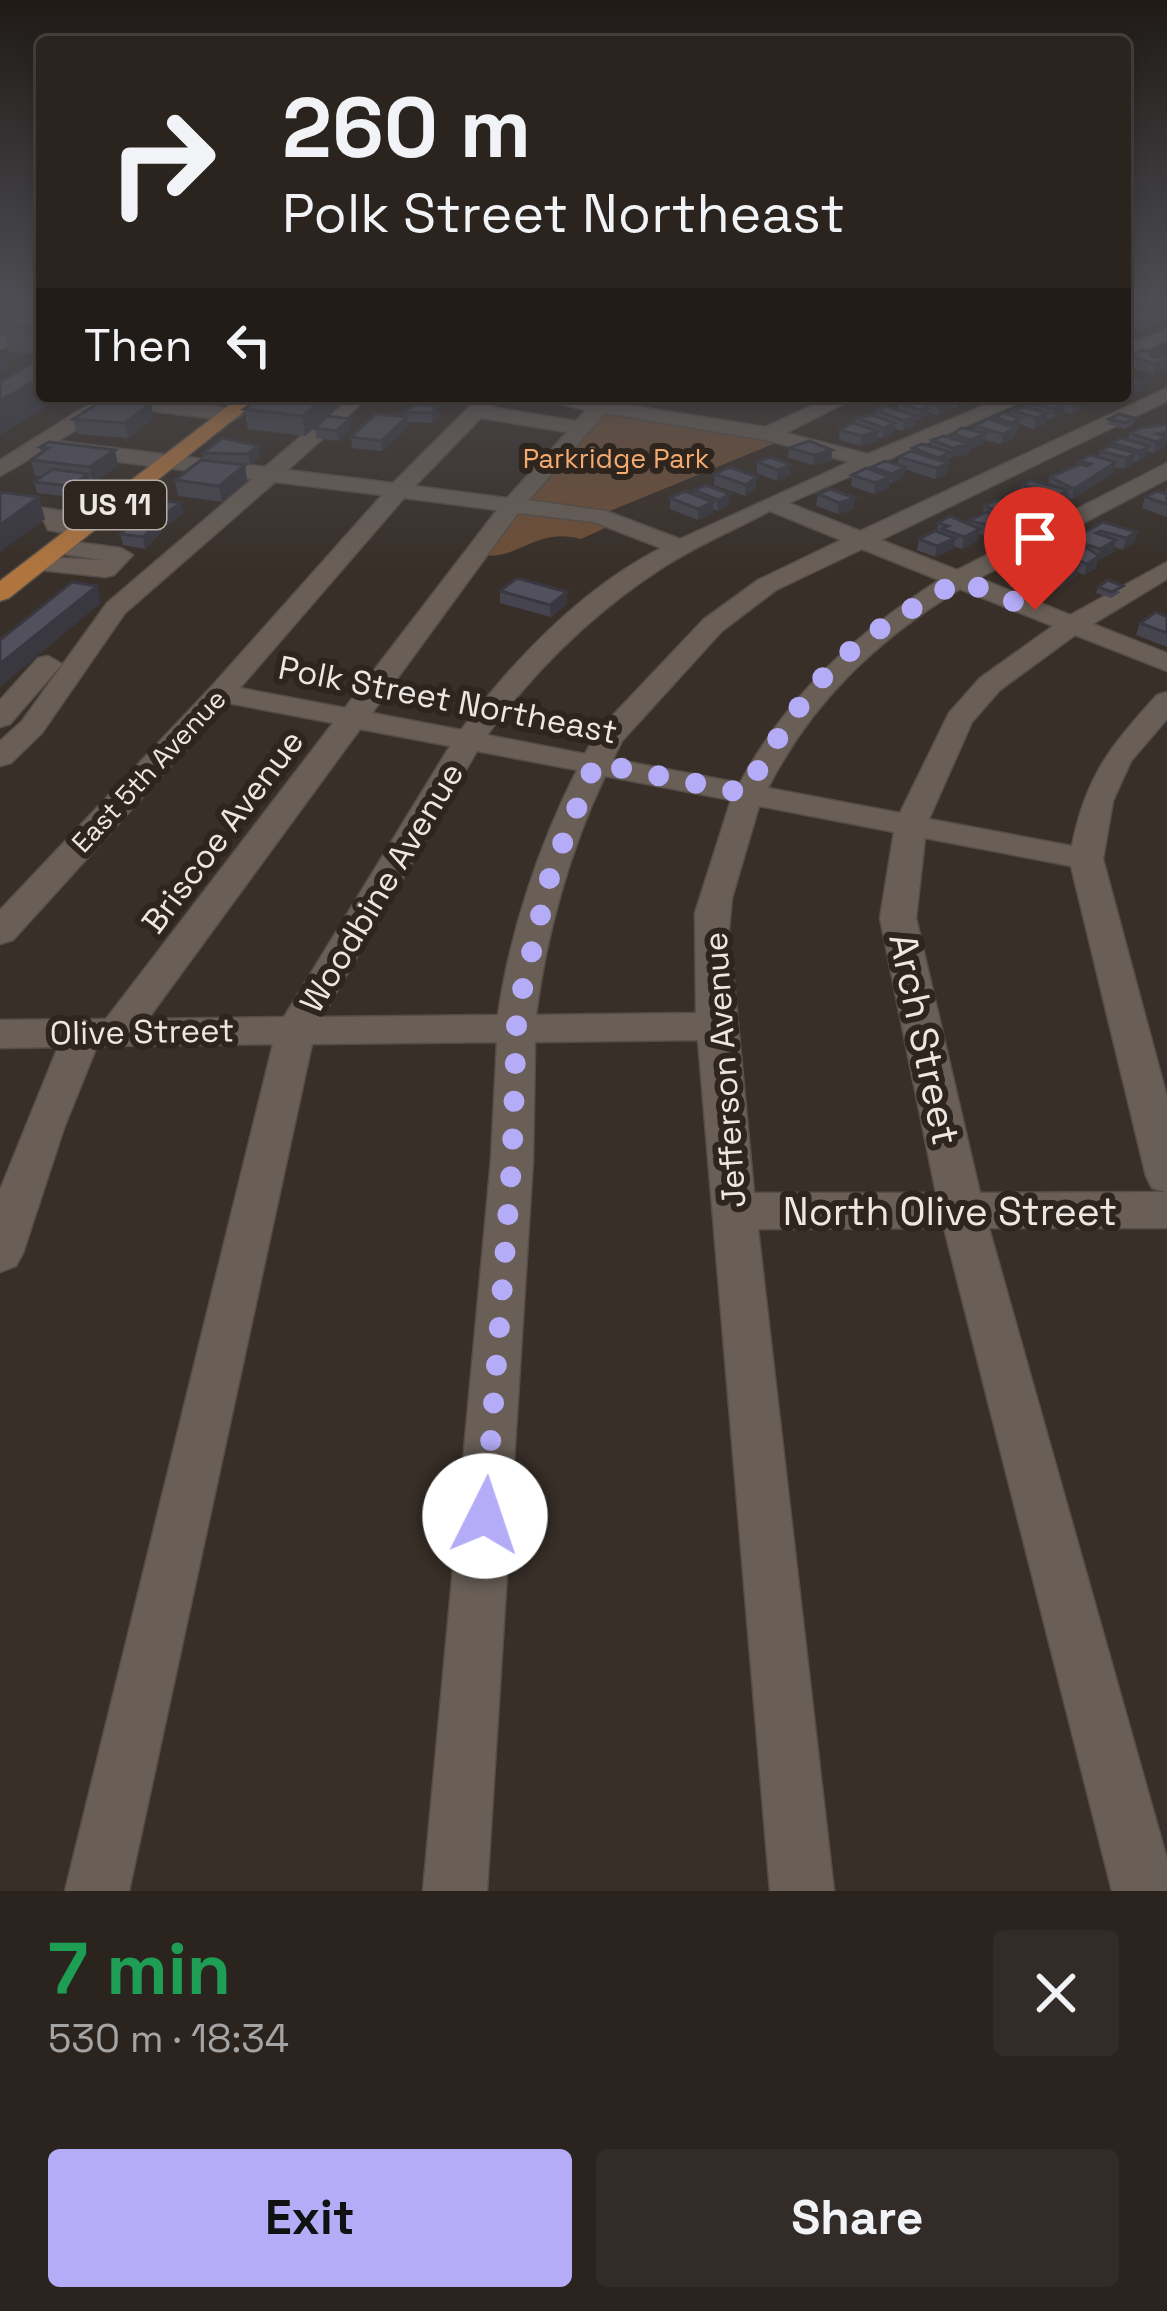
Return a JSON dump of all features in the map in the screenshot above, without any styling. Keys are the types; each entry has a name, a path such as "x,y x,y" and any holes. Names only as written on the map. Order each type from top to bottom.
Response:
{"main road":[{"path":"231,416 247,402"},
{"name":"US 11","path":"0,593 231,416 258,402"}],"street":[{"path":"455,1891 512,1160 517,1028 531,941 573,809 595,763 648,691 712,625 767,586 1167,394"},
{"path":"0,469 106,402"},
{"path":"134,402 231,416"},
{"path":"0,757 32,727 98,631 153,574 353,402"},
{"path":"617,402 872,460"},
{"name":"Briscoe Avenue","path":"0,1253 43,1128 102,1030 352,717 511,507 578,428 617,402"},
{"path":"767,434 836,402"},
{"name":"Woodbine Avenue","path":"97,1891 296,1029 470,740 509,686 576,620 680,547 769,503 1010,402"},
{"path":"484,404 578,428"},
{"name":"East 5th Avenue","path":"0,932 221,693 398,491 484,404"},
{"path":"45,440 145,442 210,434"},
{"path":"145,442 180,456 268,475 598,516 680,547"},
{"name":"Jefferson Avenue","path":"802,1891 716,1026 713,902 744,793 796,709 837,663 878,629 960,580 1167,470"},
{"path":"769,503 1167,663"},
{"path":"0,508 55,516 56,525 83,529"},
{"path":"50,555 121,555 105,570 153,574"},
{"name":"Arch Street","path":"1144,1891 962,1210 898,918 911,824 959,719 990,684 1072,625 1167,569"},
{"path":"32,727 0,720 49,664"},
{"name":"Polk Street Northeast","path":"221,693 1086,859"},
{"path":"1167,701 1142,724 1117,758 1097,801 1086,859 1167,1177"},
{"name":"Olive Street","path":"0,1034 716,1026"},
{"name":"North Olive Street","path":"733,1211 1167,1210"}],"green space":[{"name":"Parkridge Park","path":"597,409 778,442 610,511 681,541 614,524 581,539 551,537 504,554 480,554"}],"building":[{"path":"101,402 151,403 125,423 73,419"},
{"path":"254,402 320,402 302,416 244,409"},
{"path":"920,402 930,405 920,410 899,403"},
{"path":"1059,402 1066,404 1054,409 1027,403"},
{"path":"415,405 438,406 431,413 403,412"},
{"path":"886,406 916,416 904,421 876,410"},
{"path":"1025,407 1047,413 1036,418 1011,410"},
{"path":"1004,413 1021,418 1011,423 994,417"},
{"path":"376,414 407,417 381,441 351,437"},
{"path":"1119,414 1135,418 1125,423 1109,419"},
{"path":"872,415 895,423 884,428 856,418"},
{"path":"328,416 350,419 336,431 315,428"},
{"path":"988,419 1016,428 1003,434 975,426"},
{"path":"852,423 879,431 862,436 840,430"},
{"path":"1167,424 1167,432 1158,434 1167,437 1156,442 1130,433 1141,428"},
{"path":"961,428 986,433 970,440 953,434"},
{"path":"943,436 971,444 952,448 932,440"},
{"path":"222,438 258,446 248,454 203,453"},
{"path":"1121,438 1149,446 1140,451 1112,443"},
{"path":"809,441 832,450 814,455 789,448"},
{"path":"49,442 115,450 89,467 31,460"},
{"path":"922,444 950,452 938,458 913,448"},
{"path":"1110,446 1136,453 1126,458 1100,451"},
{"path":"911,451 948,463 937,468 899,457"},
{"path":"1090,455 1116,462 1074,489 1050,477 1091,464 1079,461"},
{"path":"770,457 791,465 778,470 757,462"},
{"path":"201,460 245,465 219,486 175,480"},
{"path":"885,461 905,467 892,474 872,467"},
{"path":"730,467 757,477 746,485 715,474"},
{"path":"867,468 890,477 875,483 852,475"},
{"path":"53,469 88,474 70,486 34,482"},
{"path":"1031,480 1068,490 1058,496 1022,485"},
{"path":"706,485 730,494 718,500 694,490"},
{"path":"830,489 855,498 839,503 818,494"},
{"path":"685,491 713,502 698,509 670,498"},
{"path":"1020,491 1046,501 1037,506 1008,497"},
{"path":"1157,491 1167,494 1167,504 1145,497"},
{"path":"0,492 39,497 0,525"},
{"path":"156,500 181,503 165,514 141,511"},
{"path":"997,500 1025,510 1013,516 984,506"},
{"path":"987,512 1002,517 988,525 969,521"},
{"path":"950,516 980,529 964,537 942,529 948,526 938,523"},
{"path":"141,518 159,520 143,537 120,534"},
{"path":"1103,522 1137,532 1126,538 1096,533 1116,540 1100,549 1072,540"},
{"path":"935,531 955,538 937,546 919,539"},
{"path":"1070,542 1099,556 1087,564 1056,550"},
{"path":"1048,554 1079,565 1063,575 1036,563"},
{"path":"1026,566 1055,576 1035,583 1011,574"},
{"path":"517,578 567,592 550,605 500,591"},
{"path":"1108,580 1123,586 1112,592 1098,587"},
{"path":"72,582 97,586 0,664 0,640"},
{"path":"1156,612 1167,617 1167,633 1140,623"}],"route":[{"path":"485,1516 512,1160 517,1012 551,872 595,763 744,793 796,709 837,663 878,629 960,580 1035,610"}]}
